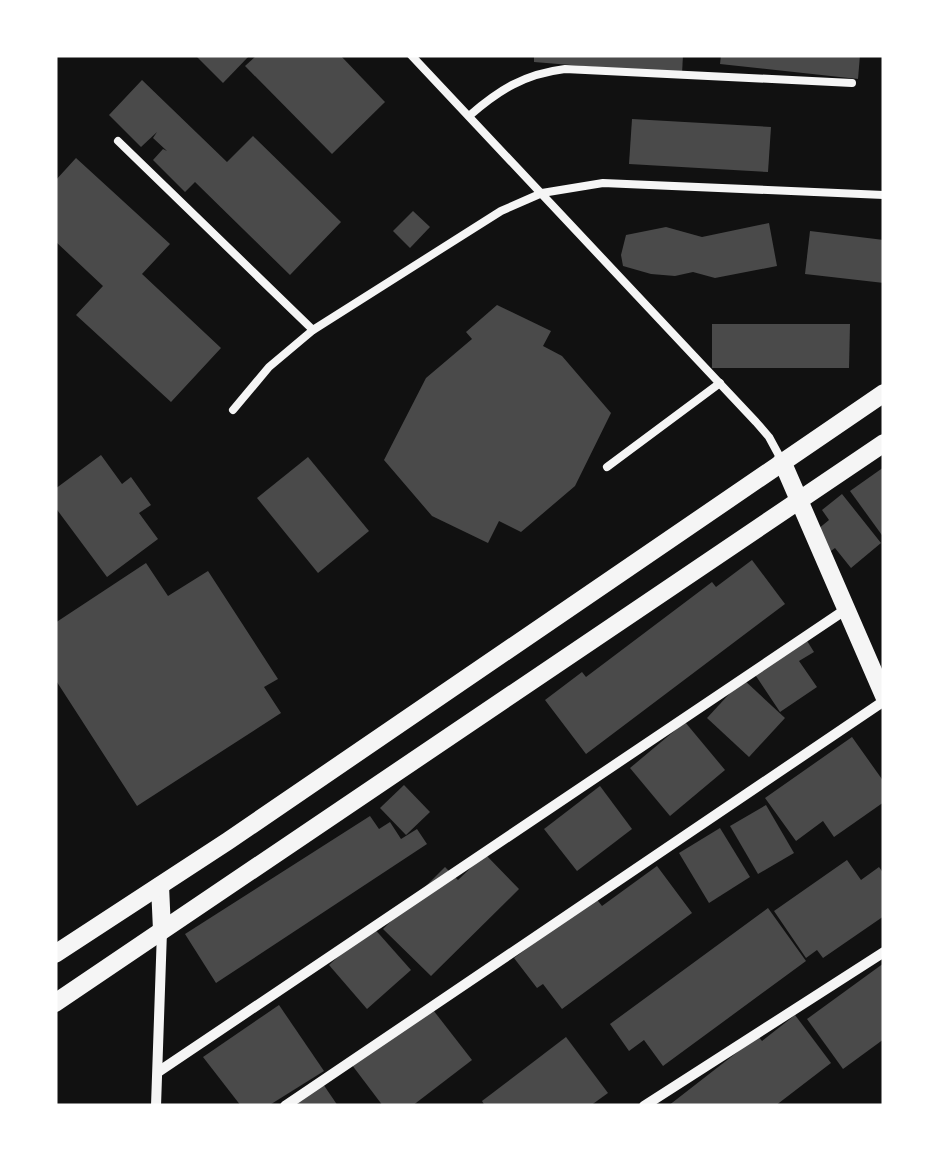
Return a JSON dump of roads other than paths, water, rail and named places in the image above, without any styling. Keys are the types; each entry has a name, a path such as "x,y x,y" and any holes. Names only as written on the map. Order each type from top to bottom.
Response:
{"street":[{"path":"55,954 884,393"},
{"path":"55,1004 884,443"},
{"path":"284,1106 884,698 782,461"},
{"path":"158,1072 844,610"},
{"path":"156,1106 160,886"},
{"path":"644,1106 884,952"}],"lane":[{"path":"412,55 769,437 782,461"},
{"path":"469,116 511,83 564,69 852,83"},
{"path":"118,141 313,330"},
{"path":"233,410 269,366 313,330 501,211 542,193 603,183 884,195"},
{"path":"607,467 720,384"}]}
